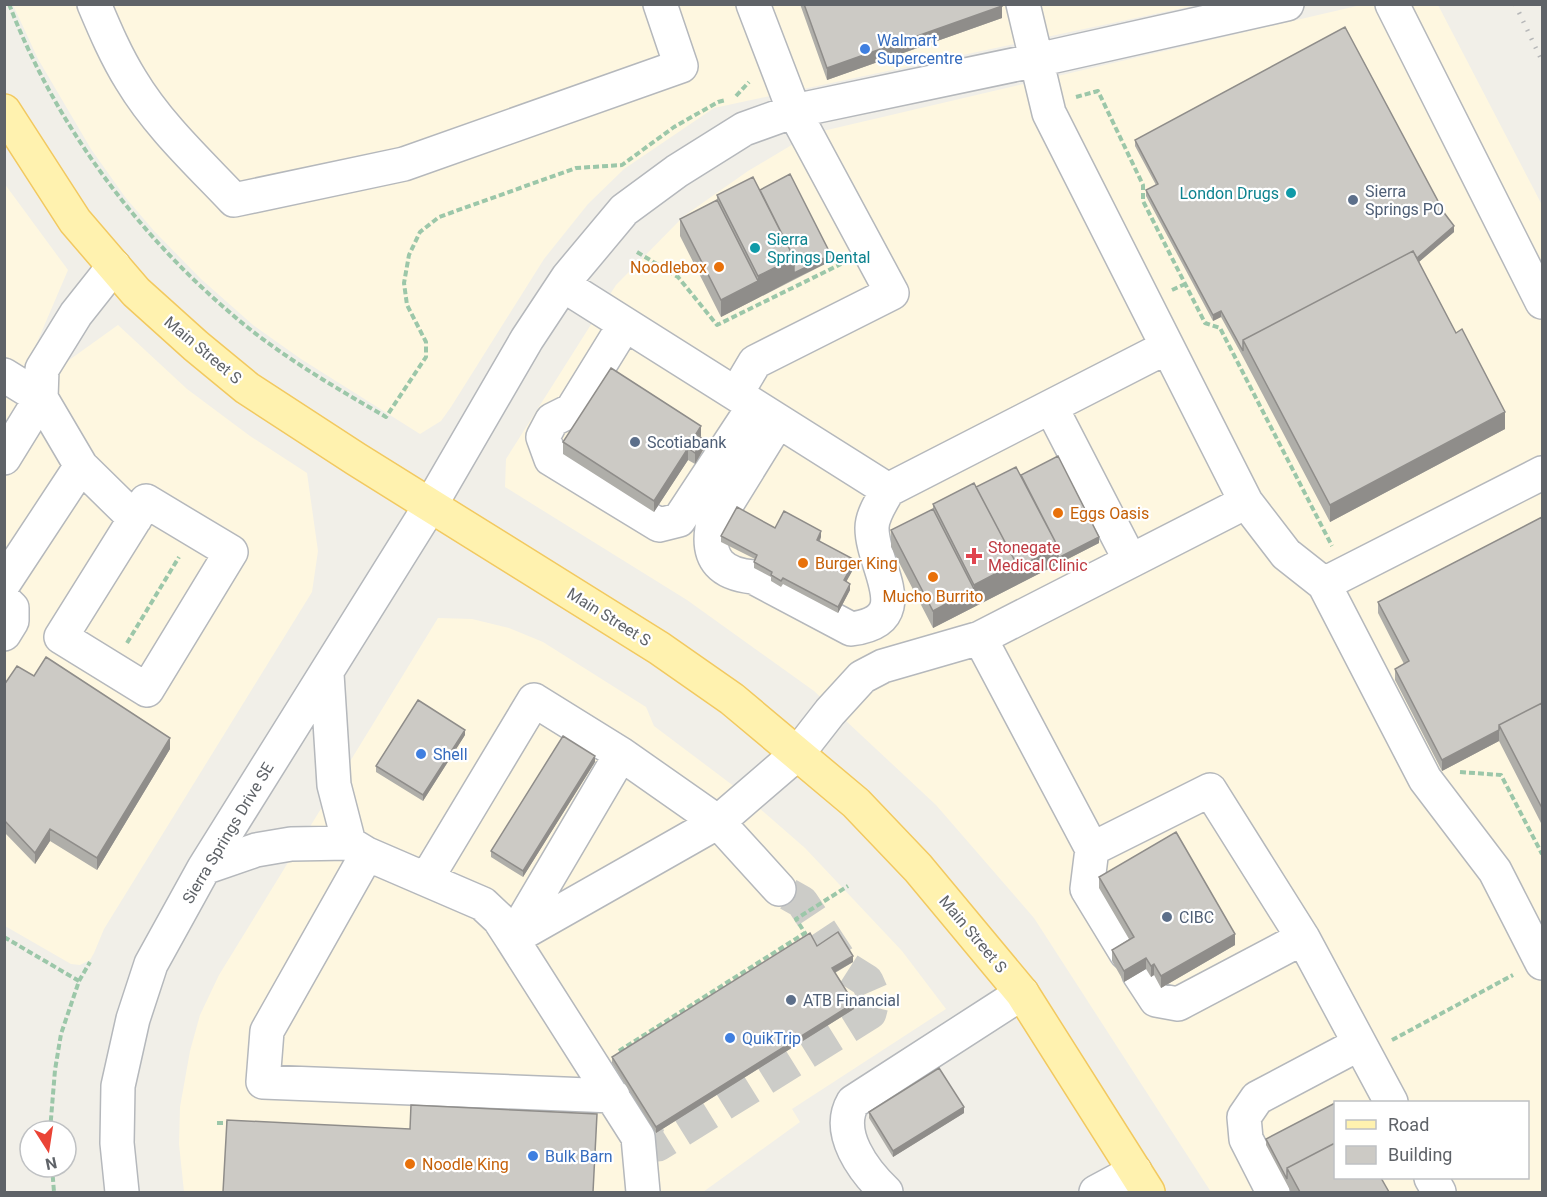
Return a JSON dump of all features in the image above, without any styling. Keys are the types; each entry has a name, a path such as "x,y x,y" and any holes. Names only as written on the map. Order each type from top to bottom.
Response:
{"main road":[{"name":"Main Street S","path":"4,111 75,221 136,292 247,388 430,506 658,648 732,699 856,803 918,868 1022,993 1142,1182"}],"street":[{"path":"94,4 110,41 132,81 185,150 234,200 404,164 681,66 660,4"},
{"path":"753,4 794,111 892,293 755,362 756,407 712,528 711,550 723,568 738,576 753,577 851,629 877,622 889,603 889,592 873,540 872,525 888,490 1167,347"},
{"path":"1023,4 1049,113 1246,502 1286,554 1331,569 1542,473"},
{"name":"Sierra Springs Drive SE","path":"122,1192 117,1143 118,1086 133,1019 151,964 204,868 430,506 527,339 563,285 624,210 677,171 744,129 794,111 1287,4"},
{"path":"1392,4 1542,302"},
{"path":"4,458 41,398 42,369 76,314 114,266"},
{"path":"563,285 888,490"},
{"path":"625,324 572,410 552,420 543,437 551,459 659,525 679,520 756,407"},
{"path":"4,375 41,398 81,466 135,519"},
{"path":"1051,407 1130,560"},
{"path":"4,583 81,466"},
{"path":"146,501 231,552 147,690 62,637 135,519 146,501"},
{"path":"512,939 718,822 798,753 830,712 862,677 883,666 980,638 1246,502"},
{"path":"1331,569 1425,778 1495,871 1542,961"},
{"path":"4,600 12,608 12,621 4,634"},
{"path":"980,638 1092,849 1087,889 1156,1000 1178,1004 1303,938"},
{"path":"327,674 334,785 358,848 267,1031 263,1082 613,1096"},
{"path":"427,878 534,700 621,754 718,822 779,889"},
{"path":"512,939 621,754"},
{"path":"1092,849 1210,790 1303,938 1390,1101"},
{"path":"204,868 256,850 291,844 358,848 483,904 500,919 638,1137 644,1192"},
{"path":"886,1192 877,1184 849,1140 845,1124 847,1111 853,1102 1022,993"},
{"path":"1273,1192 1246,1139 1244,1118 1257,1098 1362,1049"},
{"path":"1096,1192 1142,1182"}],"path":[{"path":"9,4 22,39 75,136 147,231 227,311 320,378 386,417 426,357 426,342 407,305 404,284 410,255 420,232 439,217 576,168 622,165 674,127 718,102 729,100 741,93 750,81 766,39"},
{"path":"1072,96 1080,97 1098,91 1143,185 1143,201 1205,323 1220,328 1331,569"},
{"path":"637,252 678,277 717,325 848,260"},
{"path":"111,668 196,531"},
{"path":"1452,771 1501,775 1542,854"},
{"path":"4,937 79,981"},
{"path":"1362,1049 1542,961"},
{"path":"51,1119 61,1034 79,981 90,962"}],"shaded area":[{"path":"13,5 1197,5 714,108 624,169 588,204 544,259 441,421 420,434 301,359 253,325 201,279 155,232 125,197 91,149 38,59"},
{"path":"1361,5 1438,5 1542,205 1542,1192 1211,1192 1034,918 936,805 814,691 687,600 505,487 506,459 616,285 684,216 748,171 810,134"},
{"path":"4,183 68,270 12,401 118,325 187,389 250,436 307,473 318,551 312,592 104,929 90,960 80,965 71,964 5,926"},
{"path":"438,618 472,619 509,628 543,642 646,707 654,726 735,787 805,848 902,951 946,1009 792,1109 800,1122 703,1192 184,1192 179,1144 180,1107 190,1051 200,1015 219,975"}],"building":[{"name":"Walmart Supercentre","path":"804,4 1001,4 1002,6 827,68"},
{"name":"London Drugs","path":"1345,27 1445,214 1454,226 1417,258 1413,251 1243,340 1243,351 1221,311 1213,315 1146,190 1158,184 1135,140"},
{"path":"790,174 831,255 794,273 794,258 760,190"},
{"path":"753,177 794,258 758,276 717,195"},
{"name":"Noodlebox","path":"717,200 758,281 721,300 680,219"},
{"path":"1413,251 1456,333 1462,329 1505,412 1330,505 1243,340"},
{"name":"Scotiabank","path":"611,368 701,426 696,434 703,439 695,453 688,448 654,501 563,442"},
{"name":"Eggs Oasis","path":"1058,456 1099,537 1058,558 1058,547 1021,475"},
{"path":"1016,467 1058,547 1016,568 1016,563 976,487"},
{"name":"Stonegate Medical Clinic","path":"974,483 1016,563 974,585 933,504"},
{"name":"Burger King","path":"737,507 775,528 784,511 821,531 817,540 855,560 844,580 850,584 838,607 783,578 781,581 771,575 772,572 754,562 757,555 721,536"},
{"name":"Mucho Burrito","path":"933,509 974,589 933,611 891,530"},
{"path":"1542,517 1542,703 1499,725 1499,730 1442,760 1395,669 1409,661 1378,602"},
{"path":"46,657 170,738 97,858 50,829 35,853 4,820 4,685 17,666 34,676"},
{"name":"Shell","path":"418,700 465,730 423,795 376,766"},
{"path":"1542,703 1542,808 1499,725"},
{"path":"563,736 595,756 523,871 491,851"},
{"name":"CIBC","path":"1176,832 1235,934 1161,976 1154,964 1151,966 1146,958 1124,971 1112,950 1134,937 1099,877"},
{"path":"838,932 853,956 832,968 854,1003 656,1127 612,1057 810,933 817,946"},
{"path":"939,1068 964,1107 893,1151 869,1112"},
{"path":"1334,1104 1334,1144 1287,1168 1287,1179 1266,1139"},
{"path":"411,1105 597,1114 593,1192 223,1192 227,1120 410,1129"},
{"path":"1334,1144 1334,1179 1382,1179 1389,1192 1300,1192 1287,1168"}],"tunnel":[{"path":"638,1137 658,1145 870,1013 874,997 867,981 845,967 802,902 779,889"}],"railway":[{"path":"1515,4 1542,61"}],"place":[{"name":"Walmart Supercentre","path":"865,49"},
{"name":"London Drugs","path":"1291,193"},
{"name":"Sierra Springs PO","path":"1353,200"},
{"name":"Sierra Springs Dental","path":"755,248"},
{"name":"Noodlebox","path":"719,267"},
{"name":"Scotiabank","path":"635,442"},
{"name":"Eggs Oasis","path":"1058,513"},
{"name":"Stonegate Medical Clinic","path":"974,556"},
{"name":"Burger King","path":"803,563"},
{"name":"Mucho Burrito","path":"933,577"},
{"name":"Shell","path":"421,754"},
{"name":"CIBC","path":"1167,917"},
{"name":"ATB Financial","path":"791,1000"},
{"name":"QuikTrip","path":"730,1038"},
{"name":"Bulk Barn","path":"533,1156"},
{"name":"Noodle King","path":"410,1164"}]}
